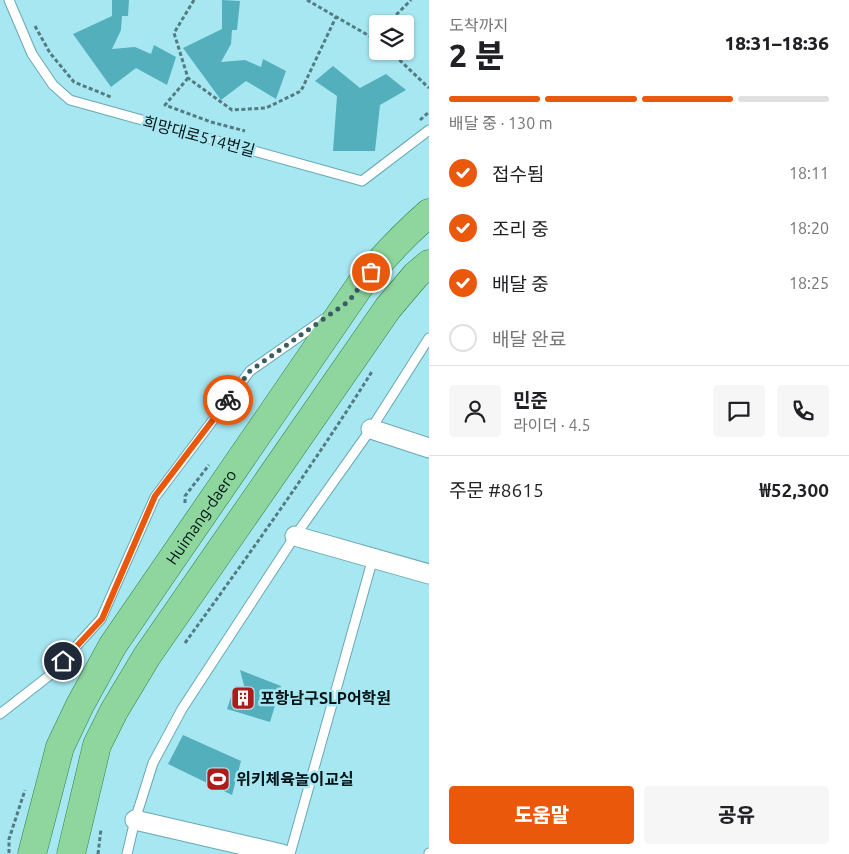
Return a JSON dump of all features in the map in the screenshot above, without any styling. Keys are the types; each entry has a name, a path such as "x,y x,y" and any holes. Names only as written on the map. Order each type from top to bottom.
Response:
{"main road":[{"name":"Huimang-daero","path":"32,854 60,747 80,705 113,645 349,301 380,260 406,232 429,213"},
{"path":"71,854 97,745 114,711 147,656 388,308 416,275 429,264"}],"street":[{"path":"371,429 429,448"},
{"path":"295,536 429,574"},
{"path":"135,820 282,854"}],"lane":[{"name":"희망대로514번길","path":"9,0 32,54 52,85 70,100 362,181 429,130"},
{"path":"0,714 50,675 102,619 155,496 250,371 349,301"},
{"path":"127,854 135,820 153,763 182,709 295,536 371,429 429,338"},
{"path":"290,854 373,558"}],"path":[{"path":"194,0 174,33 188,78 232,110 266,108 301,91 336,17"},
{"path":"307,0 369,37"},
{"path":"397,15 411,0"},
{"path":"33,22 50,53 74,82 118,100"},
{"path":"399,60 429,88"},
{"path":"188,78 165,105 211,122 244,130"},
{"path":"417,122 429,112"},
{"path":"182,646 270,524 378,363"},
{"path":"98,854 101,826"}],"building":[{"path":"112,0 129,0 128,16 122,16 121,30 112,49 135,47 151,54 154,45 176,57 167,85 136,68 111,87 73,34 112,16"},
{"path":"222,0 240,1 237,30 232,30 231,44 221,62 245,60 261,67 263,59 286,71 276,99 246,81 221,100 183,48 222,29"},
{"path":"333,66 360,88 386,74 406,90 380,105 375,151 333,151 337,96 315,81"},
{"name":"포항남구SLP어학원","path":"240,670 281,686 270,722 227,709 234,688 246,693"},
{"name":"위키체육놀이교실","path":"183,735 241,761 232,795 168,764"}],"way so far":[{"path":"228,400 250,371 349,301 371,272"}],"place":[{"name":"포항남구SLP어학원","path":"243,698"},
{"name":"위키체육놀이교실","path":"218,779"}],"route":[{"path":"63,661 102,619 155,496 228,400"}]}
